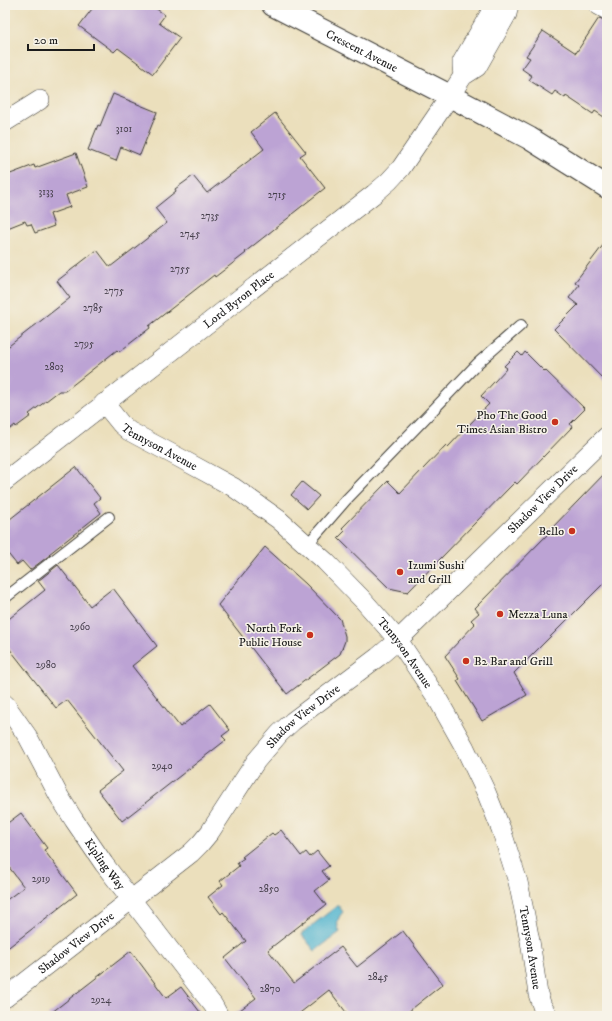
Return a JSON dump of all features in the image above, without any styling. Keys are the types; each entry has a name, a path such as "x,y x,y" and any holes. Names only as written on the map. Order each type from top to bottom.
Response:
{"street":[{"name":"Crescent Avenue","path":"273,5 529,138 607,187"},
{"path":"463,76 462,62 495,5"},
{"path":"450,96 463,76 477,67 507,14 509,5"},
{"path":"598,5 607,10"},
{"name":"Lord Byron Place","path":"5,481 390,181 401,168 450,96"},
{"path":"5,122 40,100"},
{"name":"Tennyson Avenue","path":"104,403 121,424 130,431 233,487 278,519 325,561 363,600 398,640 437,698 465,748 501,828 518,882 530,941 538,994 542,1006 548,1016"},
{"name":"Shadow View Drive","path":"5,998 181,862 200,844 219,819 256,761 280,733 293,721 378,657 398,640 607,436"},
{"name":"Kipling Way","path":"5,704 28,737 59,796 100,858 213,1005 219,1016"}],"lane":[{"path":"307,545 346,500 478,363 521,325"},
{"path":"5,598 109,517"}],"water":[{"path":"338,905 343,912 339,917 338,922 340,932 315,951 301,934"}],"building":[{"path":"95,5 151,5 165,15 159,23 180,38 153,74 118,48 114,52 79,26"},
{"path":"599,18 607,21 607,119 595,111 593,114 566,96 565,98 555,91 552,95 529,80 532,76 522,69 530,58 526,56 543,31 576,53"},
{"path":"113,94 157,112 140,155 121,147 116,161 88,150"},
{"path":"275,113 306,152 300,156 325,188 245,252 246,253 215,277 214,275 149,326 150,328 119,352 117,350 65,391 59,391 29,414 31,416 16,427 15,425 5,433 5,349 70,298 57,281 97,250 110,267 167,223 155,208 176,191 175,189 193,176 207,193 264,149 251,132"},
{"path":"76,153 88,187 66,195 70,207 50,214 54,226 35,233 31,224 27,225 25,221 5,229 5,176 34,165 35,168"},
{"path":"607,240 607,383 554,329 578,305 569,298 579,285 575,282"},
{"path":"518,352 522,356 525,352 585,409 570,424 572,427 517,484 515,482 408,592 389,588 338,538 345,531 342,528 388,481 400,493 446,445 448,447 489,404 481,396 507,368 504,366"},
{"path":"76,467 100,498 94,503 101,513 30,570 22,561 17,565 5,550 5,523"},
{"path":"607,471 607,580 514,673 527,695 482,721 457,681 460,679 445,656 475,624 471,620 479,613 475,608 551,531 550,530"},
{"path":"302,482 319,496 307,509 291,495"},
{"path":"265,547 306,584 340,619 345,636 345,641 340,654 287,694 218,605"},
{"path":"58,565 90,606 113,588 157,646 132,666 180,727 210,704 230,730 222,736 226,740 122,821 98,790 123,771 67,700 56,708 5,643 5,622 45,590 38,581"},
{"path":"21,813 47,848 44,850 77,894 5,950 5,901 24,887 5,862 5,825"},
{"path":"281,830 301,856 306,852 310,857 317,851 329,866 322,871 329,880 315,891 326,905 268,950 294,983 341,947 357,967 403,931 443,984 403,1016 349,1016 329,990 296,1016 232,1016 256,998 225,958 246,941 223,912 221,914 208,897 223,885 220,881 239,866 237,863 244,858 242,857 272,833 274,835"},
{"path":"131,951 166,998 181,987 203,1016 47,1016"}],"place":[{"name":"Pho The Good Times Asian Bistro","path":"555,422"},
{"name":"Bello","path":"572,531"},
{"name":"Izumi Sushi and Grill","path":"400,572"},
{"name":"Mezza Luna","path":"500,614"},
{"name":"North Fork Public House","path":"310,635"},
{"name":"B2 Bar and Grill","path":"466,661"}]}
